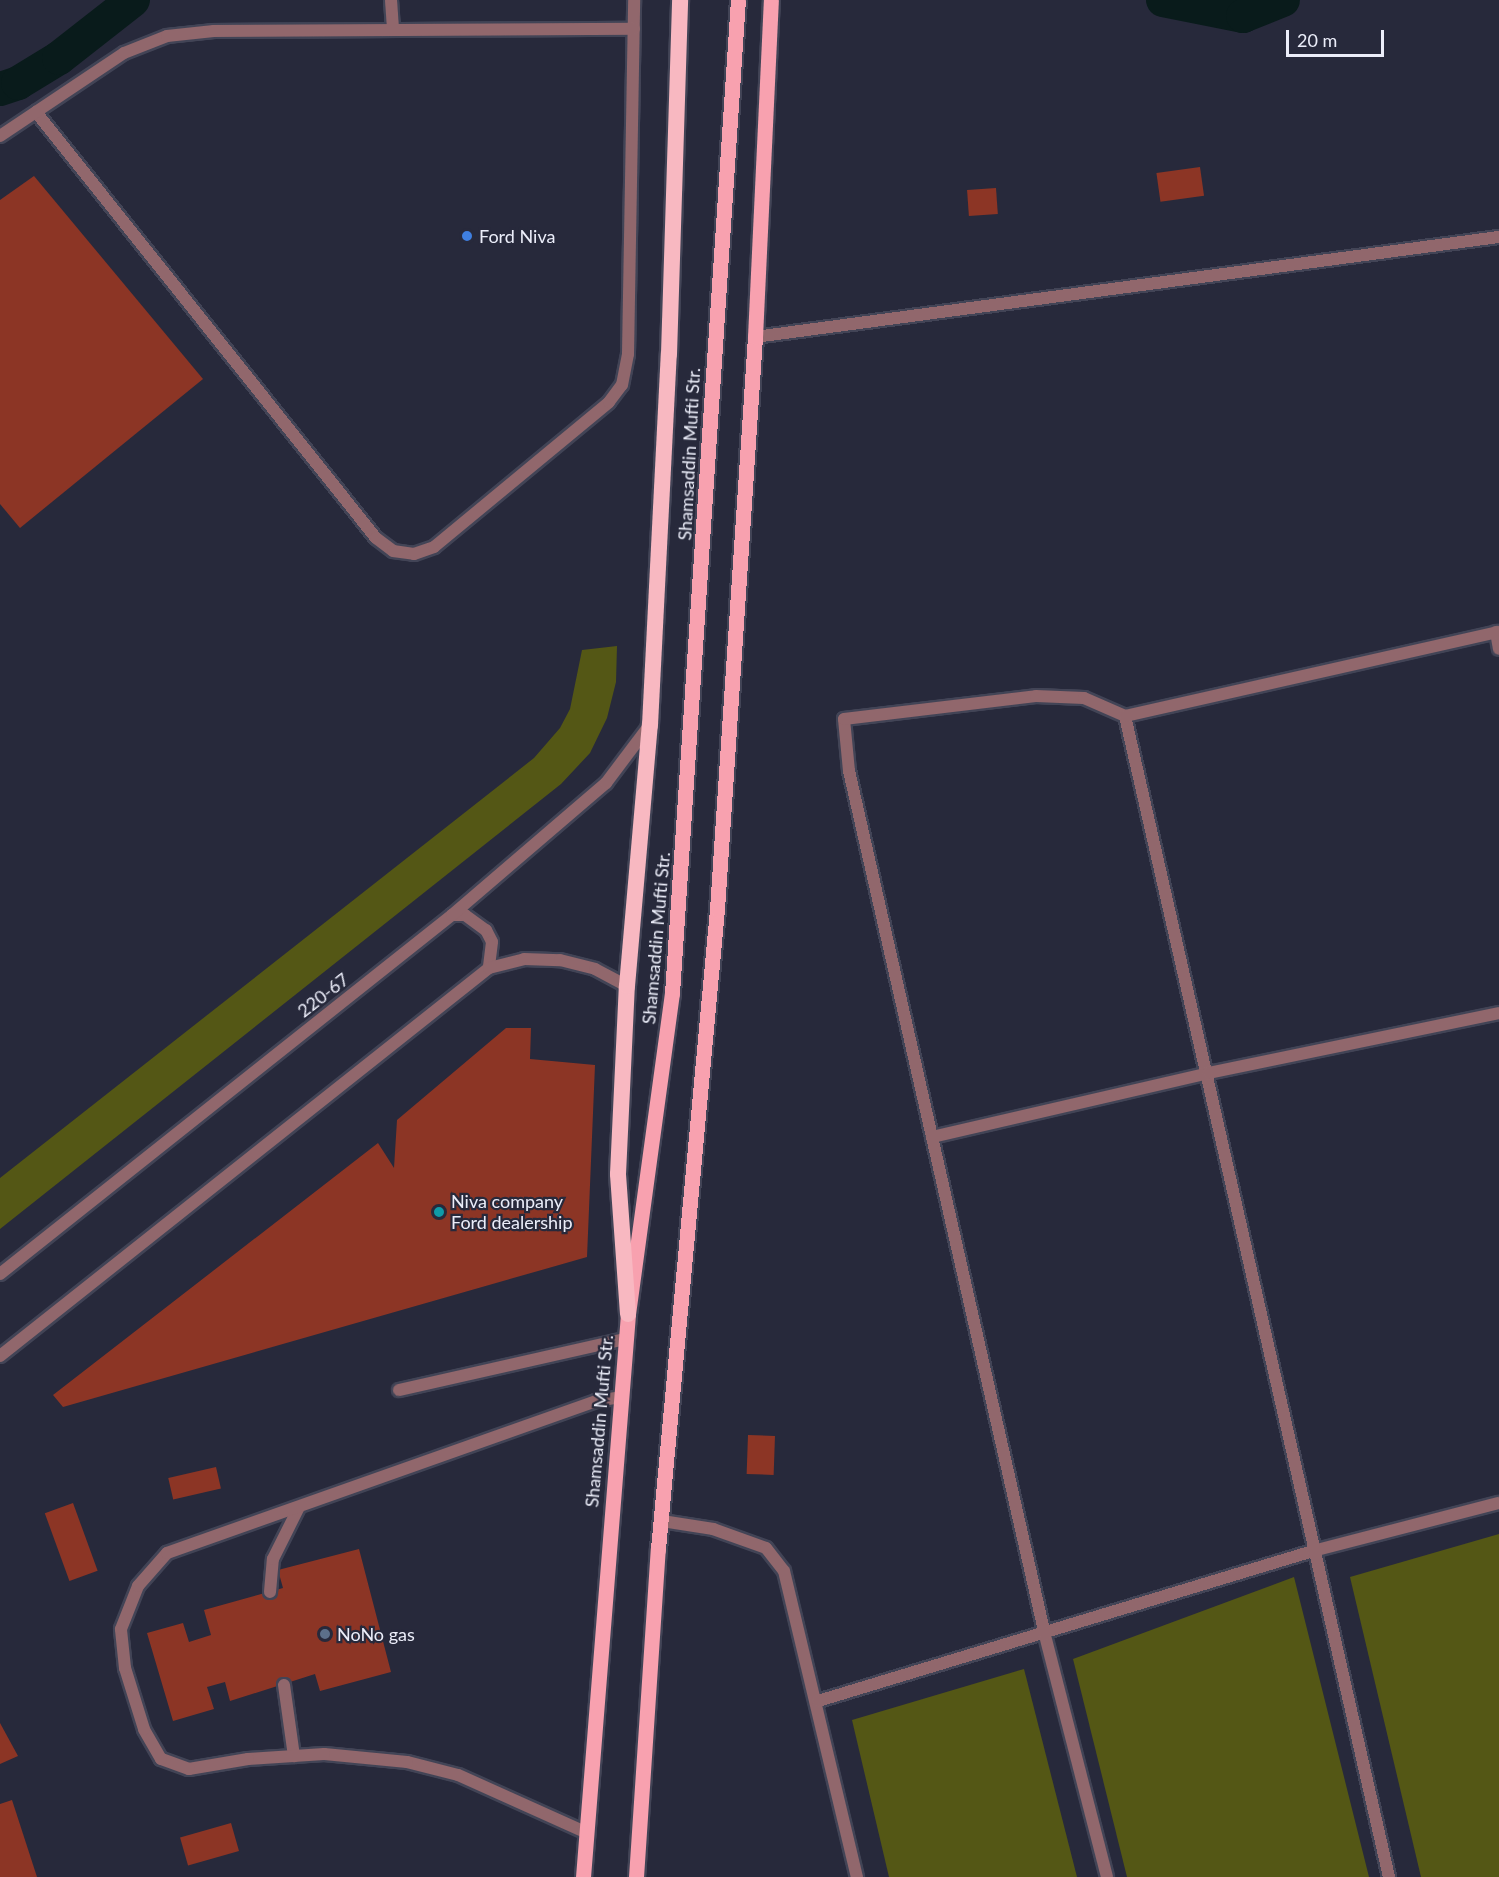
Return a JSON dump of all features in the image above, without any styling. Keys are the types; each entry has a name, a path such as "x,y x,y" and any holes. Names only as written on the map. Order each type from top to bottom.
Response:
{"highway":[{"path":"628,1314 618,1174 627,986 650,725 669,326 680,0"}],"main road":[{"name":"Shamsaddin Mufti Str.","path":"583,1877 628,1314 672,993 738,0"},
{"path":"636,1877 662,1521 715,933 755,337 771,0"}],"street":[{"path":"391,0 393,29"},
{"path":"36,112 376,538 393,551 414,554 442,540 609,402 622,385 628,354 634,0"},
{"path":"0,136 124,53 167,36 190,32 634,29"},
{"path":"755,337 1499,237"},
{"path":"1107,1877 1045,1635 849,771 844,719 1036,696 1084,698 1125,716 1498,632 1499,649"},
{"path":"1125,716 1209,1073 1313,1551 1389,1877"},
{"name":"220-67","path":"0,1274 452,915 606,783 650,725"},
{"path":"452,915 465,915 486,930 492,942 489,968"},
{"path":"0,1356 489,968 524,959 561,960 595,969 627,986"},
{"path":"932,1137 1209,1073 1499,1013"},
{"path":"399,1390 626,1339"},
{"path":"585,1832 458,1775 407,1762 324,1754 189,1769 161,1759 144,1729 125,1668 121,1629 138,1586 167,1553 596,1401 621,1396"},
{"path":"818,1701 1045,1635 1313,1551 1499,1503"},
{"path":"270,1592 273,1559 299,1507"},
{"path":"662,1521 713,1529 766,1548 784,1571 818,1701 857,1877"},
{"path":"284,1685 294,1756"}],"shaded area":[{"path":"617,646 616,682 607,718 590,753 561,784 0,1229 0,1178 534,758 560,728 570,709 582,650"},
{"path":"1499,1534 1499,1877 1421,1877 1350,1577"},
{"path":"1294,1577 1369,1877 1127,1877 1073,1659"},
{"path":"1024,1669 1077,1877 889,1877 852,1720"}],"building":[{"path":"1200,167 1204,196 1160,202 1156,173"},
{"path":"34,176 203,379 20,528 0,504 0,200"},
{"path":"996,188 998,214 969,216 967,190"},
{"name":"Niva company Ford dealership","path":"506,1028 531,1028 530,1059 595,1065 587,1257 63,1407 53,1395 378,1143 394,1168 397,1120"},
{"path":"748,1435 775,1436 774,1475 747,1474"},
{"path":"216,1467 221,1488 173,1499 168,1478"},
{"path":"73,1503 98,1571 69,1581 45,1513"},
{"path":"359,1549 391,1672 320,1691 315,1674 230,1701 225,1682 207,1687 214,1709 173,1721 147,1633 183,1623 189,1642 211,1635 204,1610 283,1588 278,1570"},
{"path":"0,1723 18,1756 0,1764"},
{"path":"12,1800 37,1877 0,1877 0,1804"},
{"path":"231,1823 239,1851 188,1865 180,1838"}],"waterway":[{"path":"0,89 18,83 59,58 133,0"},
{"path":"1163,0 1243,16 1283,0"}],"place":[{"name":"Ford Niva","path":"467,236"},
{"name":"Niva company Ford dealership","path":"439,1212"},
{"name":"NoNo gas","path":"325,1634"}]}
